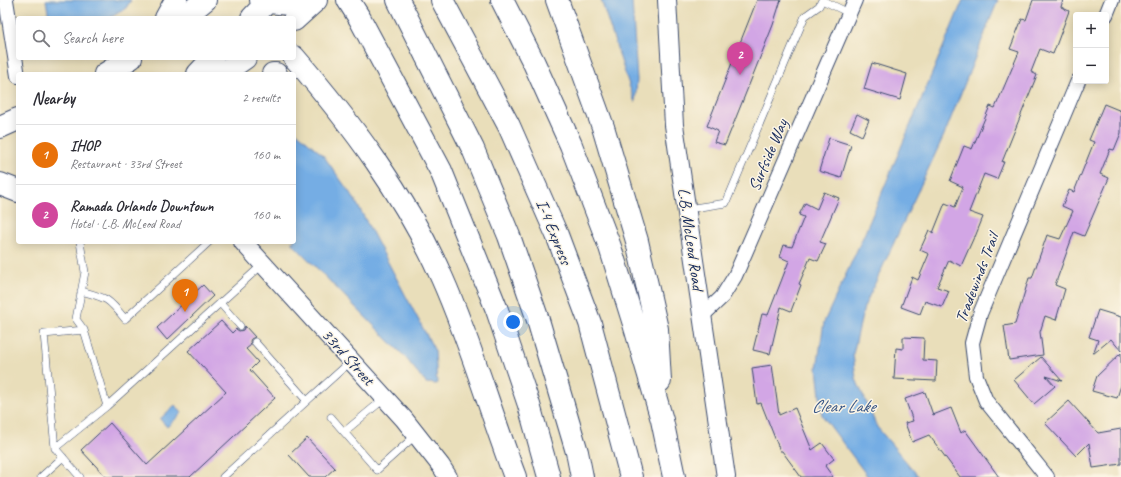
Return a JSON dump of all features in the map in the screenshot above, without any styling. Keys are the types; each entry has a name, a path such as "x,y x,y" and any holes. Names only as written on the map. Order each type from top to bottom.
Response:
{"main road":[{"path":"167,16 176,0"},
{"path":"186,16 206,0"},
{"path":"254,16 267,4 301,4 315,0"},
{"path":"296,18 315,0"},
{"path":"348,0 360,19 441,171 497,310 529,405 549,477"},
{"path":"398,0 473,149 509,236 538,320 577,452 582,477"},
{"name":"I-4 Express","path":"442,0 509,126 557,235 590,323 631,477"},
{"path":"460,0 509,126"},
{"path":"502,0 534,63 571,146 610,247 662,420 674,477"},
{"path":"557,0 603,127 638,241 657,329 662,420"},
{"path":"108,72 128,60"},
{"path":"200,72 211,60"},
{"path":"225,72 242,60"},
{"path":"295,60 304,78 345,118 384,174 419,232 442,277 468,342 515,477"},
{"path":"0,127 16,120"},
{"path":"0,183 16,176"},
{"path":"0,183 16,190"}],"street":[{"name":"L.B. McLeod Road","path":"667,0 674,125 726,477"},
{"name":"Surfside Way","path":"702,316 722,296 735,276 855,0"},
{"path":"1107,12 1112,0"},
{"path":"5,7 17,72"},
{"name":"Tradewinds Trail","path":"1047,477 986,400 976,376 972,344 980,314 1077,84"},
{"name":"33rd Street","path":"245,244 417,434 448,477"}],"lane":[{"path":"686,209 726,203 805,16 819,6 822,0 849,14"},
{"path":"80,244 85,272 76,320 84,330 106,406"},
{"path":"81,291 103,297 111,302 125,319 207,244"},
{"path":"55,448 106,406 263,264"},
{"path":"220,303 240,326"},
{"path":"80,477 55,448 44,334 84,330"},
{"path":"255,342 307,401"},
{"path":"223,477 351,361"},
{"path":"344,432 385,398"},
{"path":"331,417 377,470 417,434"},
{"path":"41,477 63,457"}],"water":[{"path":"46,0 131,0 126,8 113,16 49,16"},
{"path":"601,0 632,0 637,80 635,103"},
{"name":"Clear Lake","path":"963,0 998,0 945,133 864,307 853,354 856,379 877,427 919,477 868,477 822,415 817,368 824,322 864,235"},
{"path":"296,132 323,155 355,200 435,351 437,384 426,383 405,357 293,244 296,244"},
{"path":"175,405 182,413 167,427 160,419"}],"building":[{"path":"757,0 781,0 773,25 725,145 714,142 718,131 707,126"},
{"path":"1033,0 1063,0 1061,7 1069,11 1053,54 1040,49 1031,72 1037,75 1002,162 1004,162 997,179 984,174 969,212 983,217 975,237 961,266 949,260 937,287 949,291 942,307 925,301 920,314 901,307 912,277 918,280 929,254 920,250 929,230 933,233 945,203 955,207 963,187 950,181 964,146 972,149 990,106 995,108 1019,52 1010,49 1022,19 1026,20"},
{"path":"872,63 907,74 900,100 864,89"},
{"path":"1104,104 1121,111 1121,133 1114,150 1110,149 1100,174 1109,178 1084,236 1074,232 1055,285 1065,289 1056,320 1045,316 1040,332 1043,355 1009,360 1004,326 1015,324 1029,278 1032,278 1047,235 1060,239 1073,211 1062,206 1069,190 1074,192 1094,142 1089,140"},
{"path":"857,114 869,120 862,136 850,130"},
{"path":"829,138 851,145 841,178 819,171"},
{"path":"824,192 839,198 820,242 826,244 818,261 810,258 799,284 801,285 791,311 781,307 770,354 753,350 762,314 768,315 789,261 780,257 784,245 792,247 804,217 799,215 805,203 817,209"},
{"path":"203,285 213,296 167,340 157,328"},
{"path":"1098,310 1121,317 1121,351 1111,339 1093,354 1098,340 1089,337"},
{"path":"221,321 232,333 236,329 239,331 243,330 245,326 255,337 251,339 251,345 246,349 258,362 250,370 275,398 190,477 106,477 81,450 110,423 147,465 226,392 188,351"},
{"path":"903,337 924,338 923,360 937,361 936,381 894,379 896,348 903,349"},
{"path":"1121,353 1121,385 1117,398 1092,391 1097,376"},
{"path":"1041,357 1062,381 1046,376 1055,386 1034,404 1014,380"},
{"path":"772,365 779,415 795,408 812,450 822,443 834,459 825,466 833,477 801,477 782,451 780,451 761,403 757,404 752,368"},
{"path":"925,392 933,415 951,408 961,433 965,430 999,477 960,477 929,435 912,442 905,423 913,421 905,399"},
{"path":"1069,401 1098,433 1121,429 1121,464 1093,468 1089,443 1076,456 1045,423"},
{"path":"307,438 335,468 325,477 309,477 289,455"}],"place":[{"name":"Ramada Orlando Downtown","path":"740,75"},
{"name":"IHOP","path":"185,312"}]}
